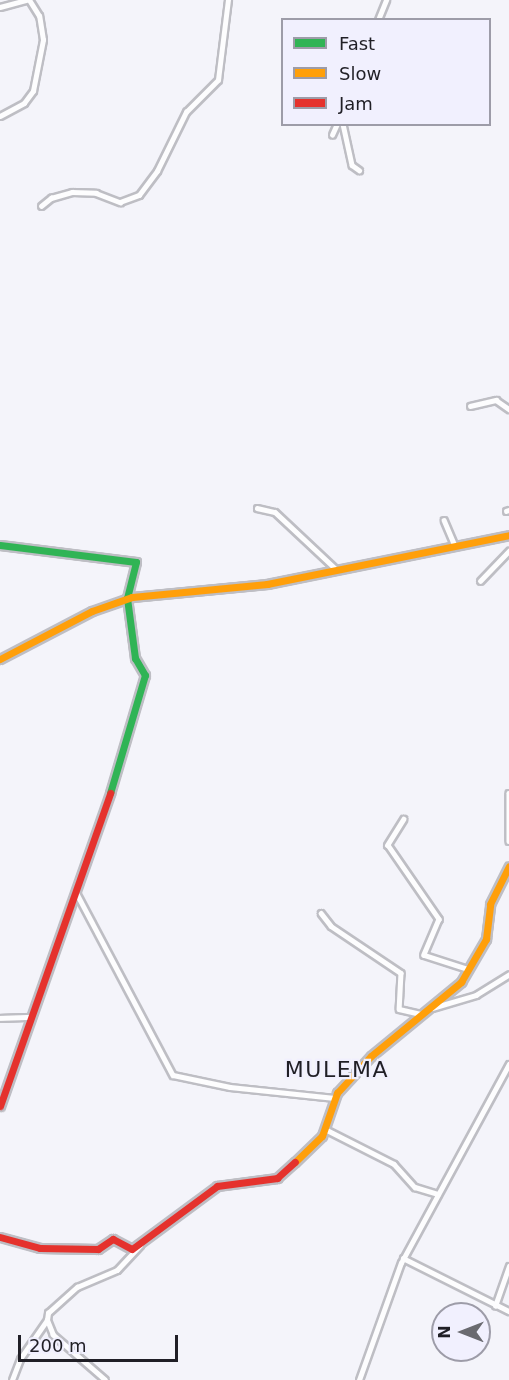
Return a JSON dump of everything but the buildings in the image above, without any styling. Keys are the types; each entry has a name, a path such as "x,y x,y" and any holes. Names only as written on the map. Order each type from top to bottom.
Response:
{"street":[{"path":"0,7 28,0 39,16 43,40 33,91 24,103 0,116"},
{"path":"41,206 51,198 72,192 96,194 120,202 140,195 157,171 186,112 218,80 228,0"},
{"path":"379,18 386,0"},
{"path":"332,135 336,126"},
{"path":"343,126 352,165 359,170"},
{"path":"470,406 492,400 509,409"},
{"path":"257,508 275,512 336,568"},
{"path":"444,520 455,546"},
{"path":"0,659 92,610 128,598 267,584 336,568 509,535"},
{"path":"0,545 136,562 128,598 135,658 143,671 145,683 76,892 0,1106"},
{"path":"480,581 509,551"},
{"path":"509,793 509,841"},
{"path":"404,819 388,845 439,919 424,955 468,969"},
{"path":"0,1237 54,1249 98,1249 113,1239 132,1249 217,1186 278,1178 318,1141 325,1129 334,1098 377,1051 461,982 486,939 490,904 509,866"},
{"path":"76,892 173,1075 230,1087 334,1098"},
{"path":"321,913 331,927 401,973 399,1009 424,1014"},
{"path":"431,1008 476,995 509,974"},
{"path":"0,1018 31,1017"},
{"path":"359,1380 404,1258 509,1064"},
{"path":"325,1129 394,1164 415,1187 438,1194"},
{"path":"12,1380 20,1359 57,1302 77,1287 117,1270 145,1239"},
{"path":"404,1258 495,1306 509,1311"},
{"path":"495,1306 509,1266"},
{"path":"47,1320 53,1335 105,1380"}],"traffic: fast":[{"path":"0,545 136,562 127,598 135,658 145,675 110,793"}],"traffic: slow":[{"path":"0,659 92,611 132,597 267,584 509,535"},
{"path":"295,1162 322,1136 337,1093 371,1056 461,982 486,939 490,904 509,866"}],"traffic: jam":[{"path":"0,1106 110,793"},
{"path":"0,1237 40,1248 98,1249 113,1239 132,1249 217,1186 277,1178 295,1162"}],"district":[{"name":"MULEMA","path":"337,1070"}]}
